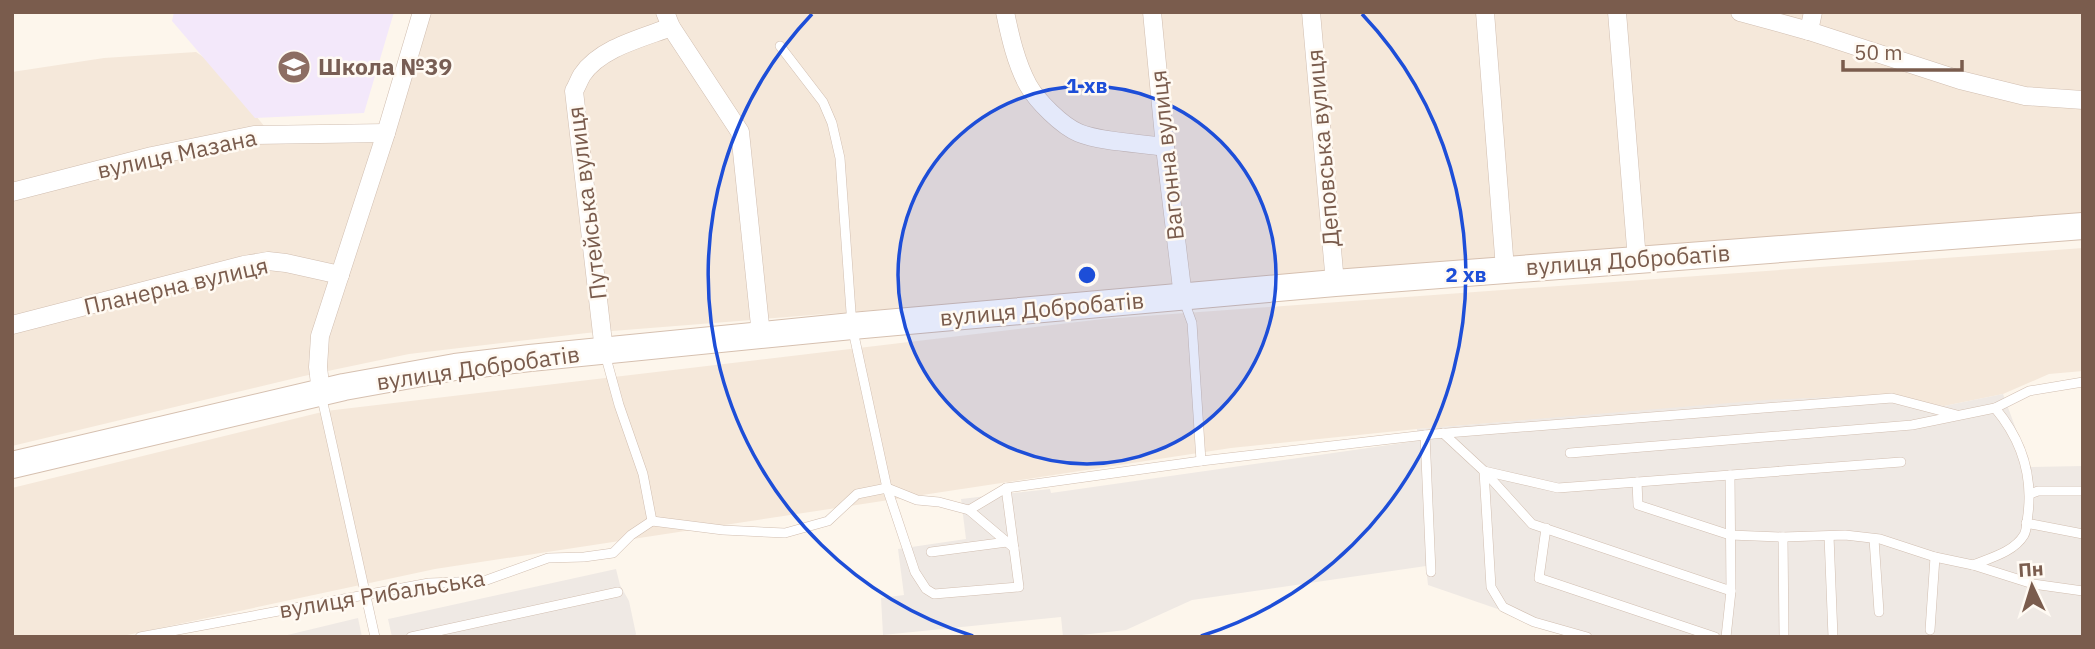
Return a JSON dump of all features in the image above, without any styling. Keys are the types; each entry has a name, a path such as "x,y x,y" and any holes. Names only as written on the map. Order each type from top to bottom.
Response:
{"street":[{"path":"321,393 318,367 320,337 422,12"},
{"path":"1005,12 1013,45 1028,85 1056,118 1078,133 1165,147"},
{"name":"Вагонна вулиця","path":"1152,12 1183,297"},
{"name":"Деповська вулиця","path":"1311,12 1335,284"},
{"path":"1485,12 1506,269"},
{"path":"1617,12 1637,260"},
{"path":"1740,12 1809,31 1960,80 2025,96 2083,100"},
{"path":"1809,31 1813,12"},
{"path":"668,19 740,132 761,335"},
{"name":"Путейська вулиця","path":"604,351 575,91 581,75 594,62 668,19"},
{"name":"вулиця Мазана","path":"12,192 152,156 254,135 386,133"},
{"name":"вулиця Добробатів","path":"12,465 321,393 455,367 852,326 1506,269 2083,226"},
{"name":"Планерна вулиця","path":"12,325 268,261 340,275"}],"lane":[{"path":"780,46 824,102 832,123 840,158 852,326 887,488 915,572 926,589 934,594 1019,587 1010,545 1006,488"},
{"path":"1183,297 1192,323 1201,461"},
{"path":"604,351 618,405 643,474 652,520 723,530 785,533 828,521 857,494 887,488 917,500 939,502 969,510 1010,545"},
{"path":"1570,453 1912,425 1995,408 2029,391 2083,382"},
{"path":"321,393 374,637"},
{"path":"969,510 1006,488 1201,461 1443,433 1892,398 1957,415"},
{"path":"1973,565 2008,551 2025,534 2030,494 2026,466 2010,426 1995,408"},
{"path":"1443,433 1484,471 1532,524 1731,591"},
{"path":"1425,435 1431,572"},
{"path":"1484,471 1558,488 1901,462"},
{"path":"1484,471 1491,587 1503,607 1534,622 1587,637"},
{"path":"1726,637 1731,591 1730,475"},
{"path":"1637,482 1637,505 1730,535 1874,539 2033,584 2083,591"},
{"path":"2030,494 2038,491 2083,491"},
{"name":"вулиця Рибальська","path":"140,637 429,583 484,581 548,558 584,557 613,552 652,520"},
{"path":"2026,523 2083,534"},
{"path":"1545,528 1539,578 1715,637"},
{"path":"1829,536 1833,637"},
{"path":"1783,537 1784,637"},
{"path":"1874,539 1879,612"},
{"path":"931,552 1010,545"},
{"path":"1930,630 1935,557"},
{"path":"411,637 618,592"}],"shaded area":[{"name":"Школа №39","path":"174,12 394,12 364,113 255,118 172,21"},
{"path":"430,12 2083,12 2083,214 587,333 409,354 304,376 12,446 12,72 104,58 196,52 215,65 277,142 391,135"},
{"path":"2083,248 2083,371 2049,374 2003,394 1944,406 1875,395 1779,400 1417,429 1231,448 435,569 118,637 12,637 12,488 326,411 1103,319"},
{"path":"2003,394 2030,467 2083,466 2083,637 1579,637 1428,585 1426,566 1192,600 1126,630 1063,637 1061,617 883,635 881,598 904,595 898,549 966,539 961,499 1050,489 1051,493 1417,441 1417,429 1766,400 1875,395 1944,406"},
{"path":"616,569 620,585 629,601 636,634 634,637 392,637 388,619"},
{"path":"358,618 362,637 279,637"}],"place":[{"name":"Школа №39","path":"294,67"}]}
